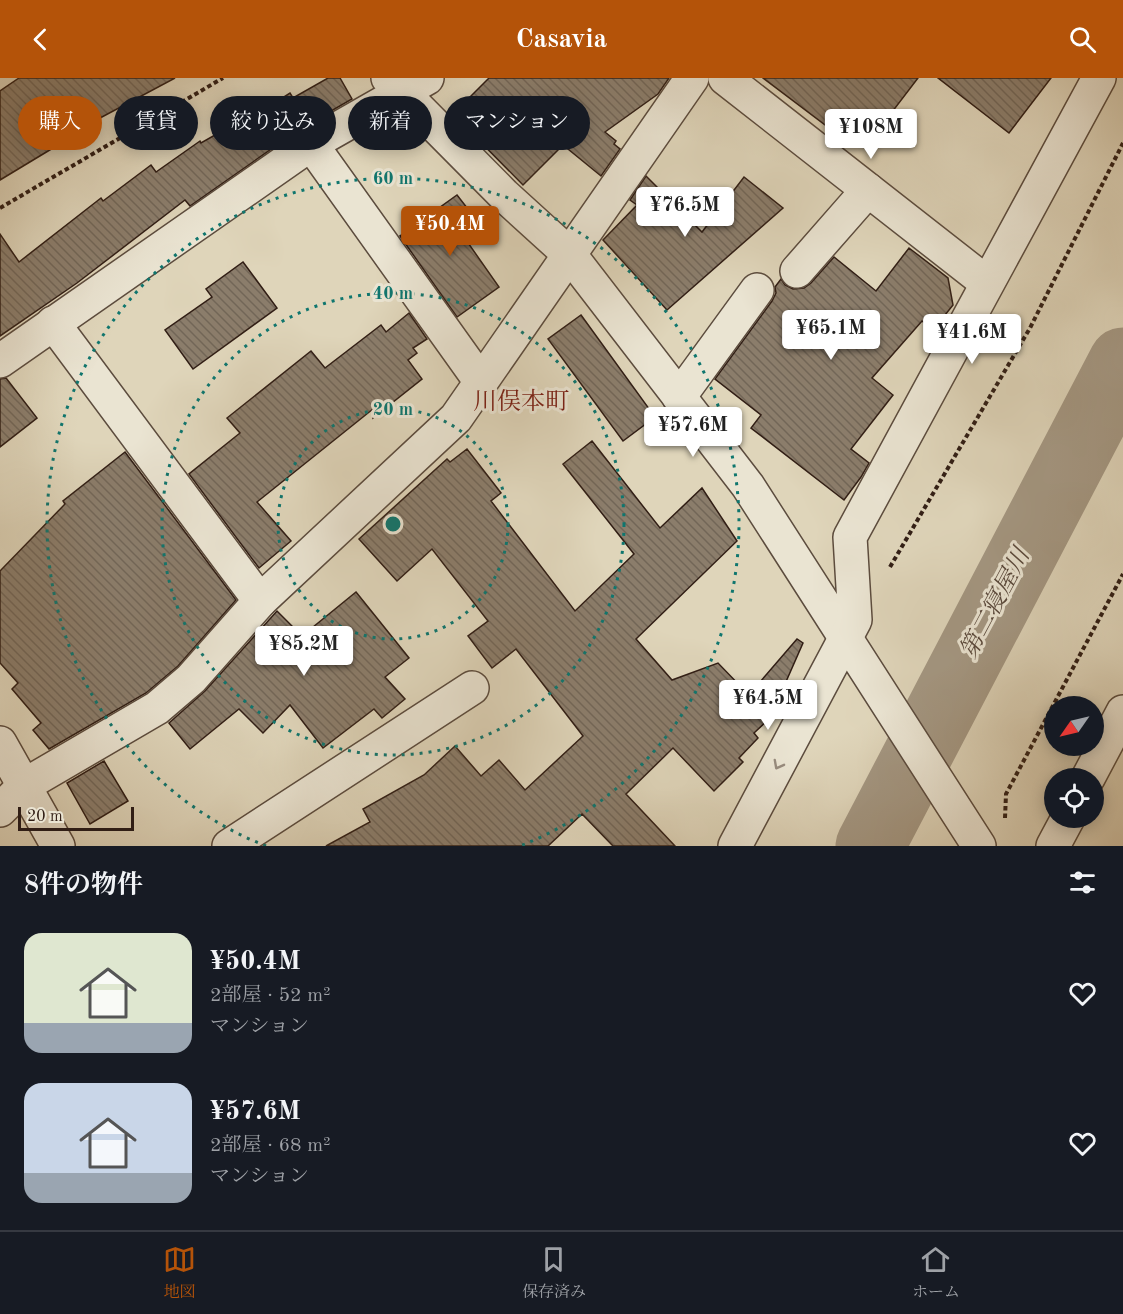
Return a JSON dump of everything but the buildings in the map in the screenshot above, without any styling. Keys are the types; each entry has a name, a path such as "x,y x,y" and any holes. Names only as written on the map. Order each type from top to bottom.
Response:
{"street":[{"path":"0,810 25,785 157,708 191,679 260,601 456,418 692,78"},
{"path":"724,78 987,283"},
{"path":"735,846 855,620 850,537 1099,78"},
{"path":"336,128 406,83 504,195 570,255 748,486 980,846"},
{"path":"0,361 302,150"},
{"path":"315,150 481,382"},
{"path":"797,271 868,190"},
{"path":"679,397 757,290"},
{"path":"53,323 260,601"},
{"path":"229,846 472,688"},
{"path":"1093,768 1123,712"},
{"path":"0,743 58,846"},
{"path":"1053,846 1063,828"}],"path":[{"path":"0,208 223,78"},
{"path":"885,575 1030,328 1123,143"},
{"path":"1005,825 1006,794 1123,574"}],"waterway":[{"name":"第二寝屋川","path":"870,846 1123,362"}],"district":[{"name":"川俣本町","path":"521,403"}]}
